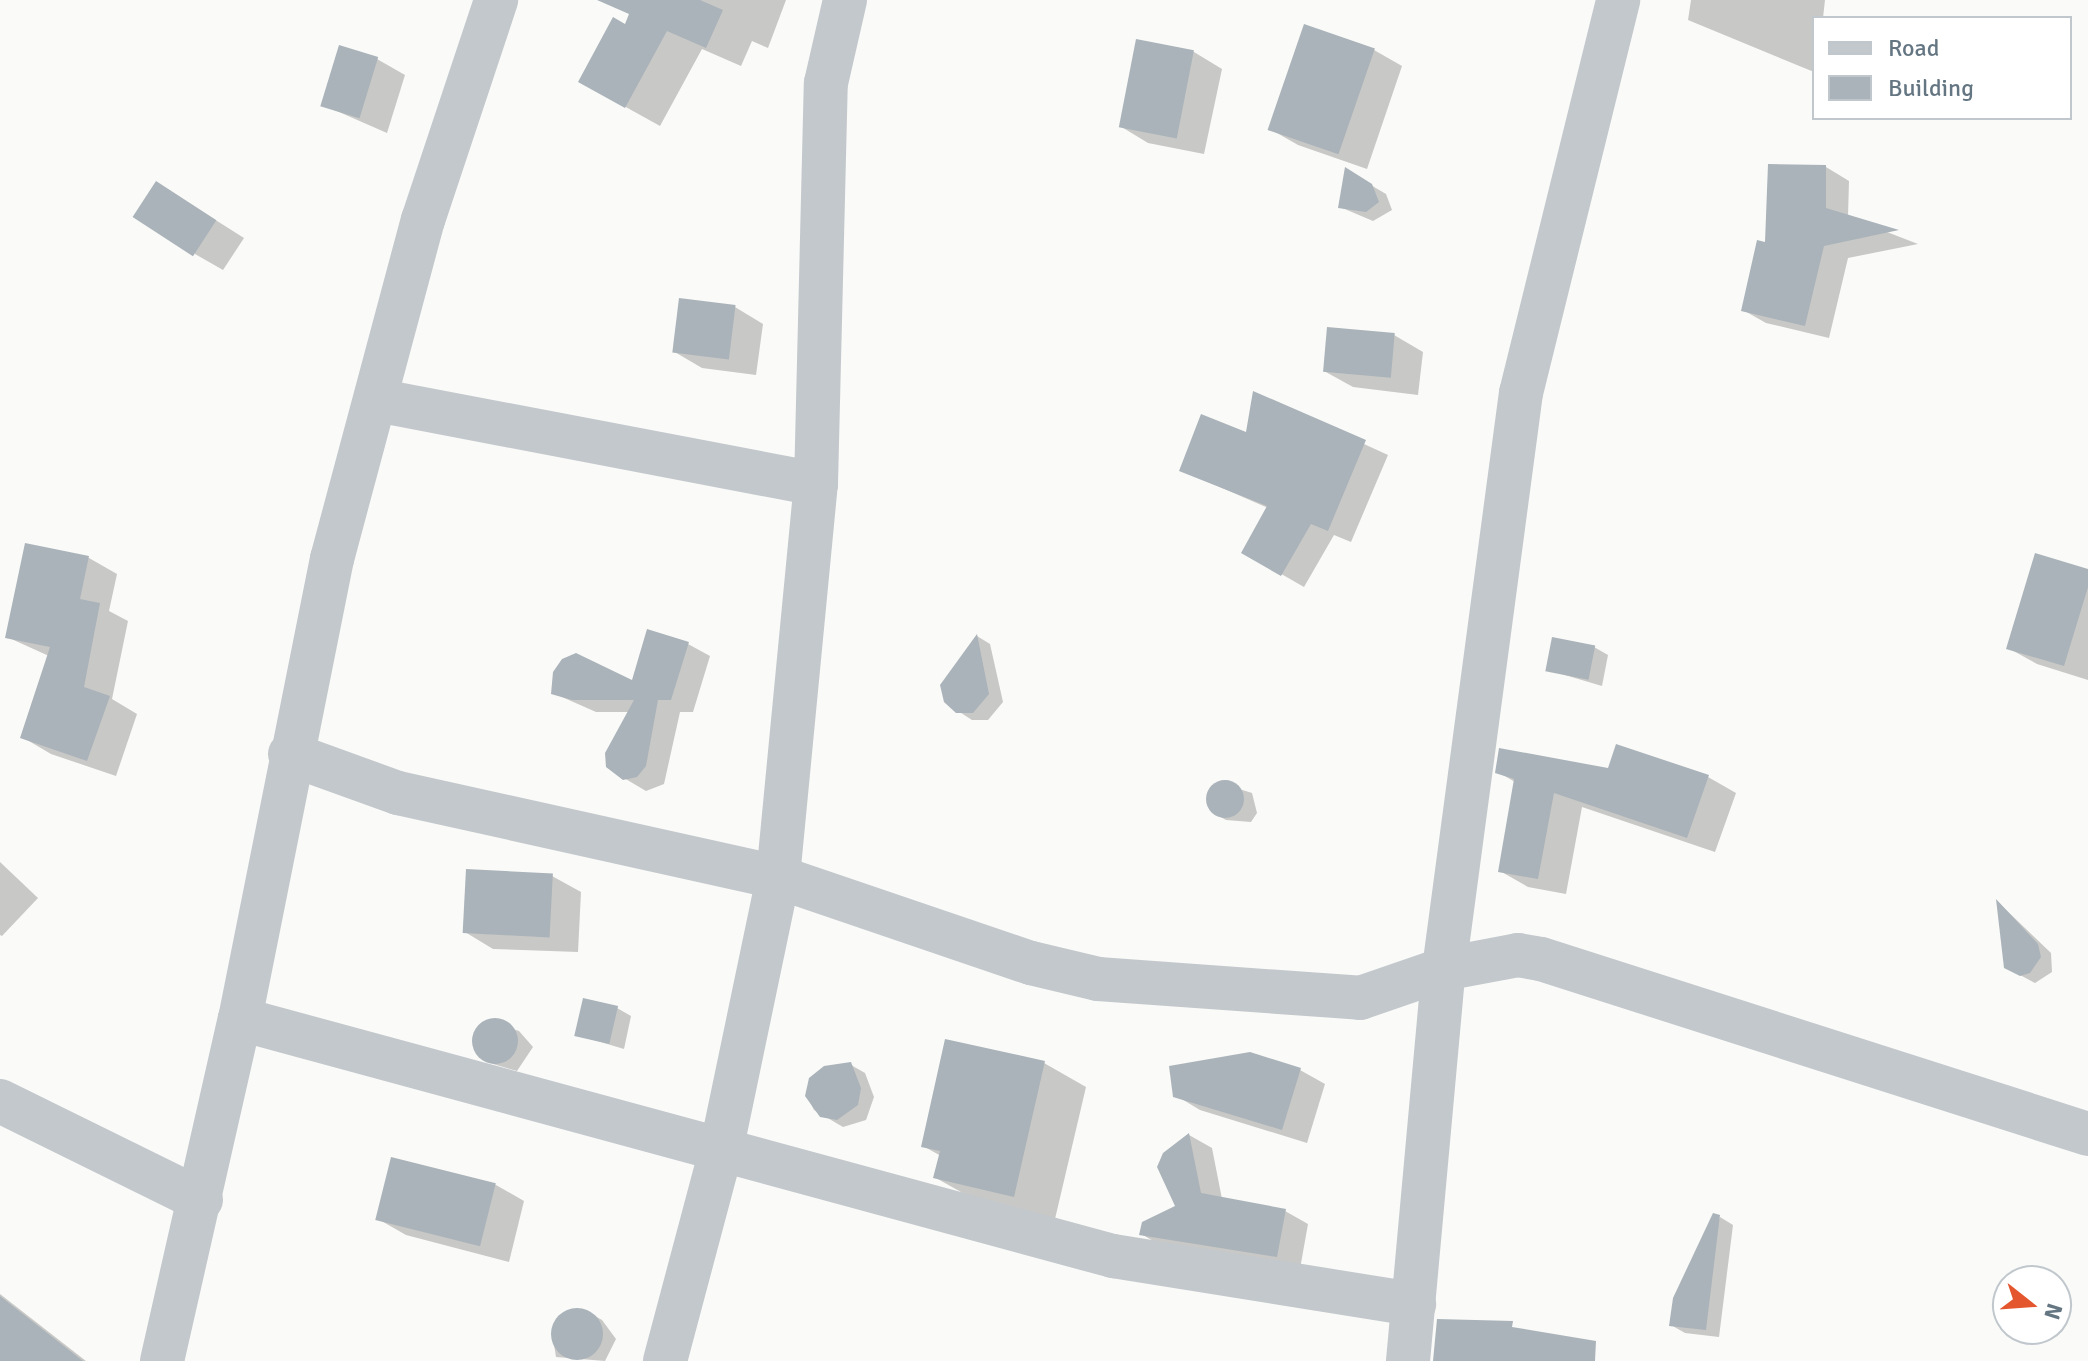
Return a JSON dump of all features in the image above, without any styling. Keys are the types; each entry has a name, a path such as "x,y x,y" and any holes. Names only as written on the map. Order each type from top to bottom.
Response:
{"street":[{"path":"162,1361 240,1019 290,754 332,559 423,220 496,0"},
{"path":"665,1361 721,1151 778,877 816,484 826,83 845,0"},
{"path":"1408,1361 1444,969 1521,393 1618,0"},
{"path":"376,400 816,484"},
{"path":"290,754 398,793 778,877 1031,963 1098,979 1360,998 1444,969 1518,955 1559,963 2088,1134"},
{"path":"240,1019 1113,1256 1414,1304"},
{"path":"0,1101 201,1200"}],"building":[{"path":"597,0 700,0 723,10 706,48 667,31 625,108 578,82 613,17 625,24 629,14"},
{"path":"1304,24 1375,48 1338,154 1268,130"},
{"path":"1136,39 1194,50 1177,139 1119,127"},
{"path":"339,45 378,57 359,118 320,106"},
{"path":"1768,164 1826,165 1826,208 1899,230 1824,246 1805,326 1741,311 1757,240 1765,242"},
{"path":"1345,167 1372,184 1379,202 1366,212 1338,208"},
{"path":"156,181 216,220 193,256 133,217"},
{"path":"679,298 736,305 729,360 672,353"},
{"path":"1327,327 1395,333 1391,378 1323,372"},
{"path":"1253,391 1366,440 1328,531 1311,524 1281,576 1241,553 1267,506 1179,471 1201,414 1246,432"},
{"path":"25,543 89,556 80,599 100,603 84,687 110,696 87,761 20,738 50,647 5,638"},
{"path":"2035,553 2088,569 2088,587 2064,666 2006,649"},
{"path":"647,629 689,642 671,700 658,700 646,766 637,777 623,780 606,767 605,753 634,700 572,700 551,694 553,672 562,659 576,653 632,680"},
{"path":"977,634 989,694 973,713 956,713 944,702 940,685"},
{"path":"1552,637 1595,645 1589,680 1545,671"},
{"path":"1616,744 1709,775 1687,838 1554,793 1538,879 1498,872 1514,779 1495,773 1499,748 1608,768"},
{"path":"1225,780 1238,786 1244,799 1238,812 1225,818 1212,812 1206,799 1212,786"},
{"path":"466,869 553,874 550,937 463,933"},
{"path":"1996,899 2038,944 2041,957 2030,973 2020,976 2004,968"},
{"path":"583,998 618,1006 609,1044 574,1036"},
{"path":"495,1018 511,1025 518,1041 511,1057 495,1064 479,1057 472,1041 479,1025"},
{"path":"945,1039 1045,1061 1014,1197 933,1178 940,1151 921,1147"},
{"path":"1250,1052 1301,1068 1282,1130 1173,1097 1169,1066"},
{"path":"851,1062 861,1088 858,1105 837,1120 820,1117 805,1096 809,1078 824,1066"},
{"path":"1189,1133 1201,1193 1286,1209 1277,1257 1139,1235 1142,1222 1175,1206 1157,1167 1163,1153"},
{"path":"391,1157 496,1183 480,1246 375,1220"},
{"path":"1713,1213 1720,1215 1706,1330 1669,1326 1673,1298"},
{"path":"0,1296 83,1361 0,1361"},
{"path":"577,1308 595,1316 603,1334 595,1352 577,1360 559,1352 551,1334 559,1316"},
{"path":"1437,1319 1513,1321 1512,1327 1596,1341 1595,1361 1433,1361"}]}
